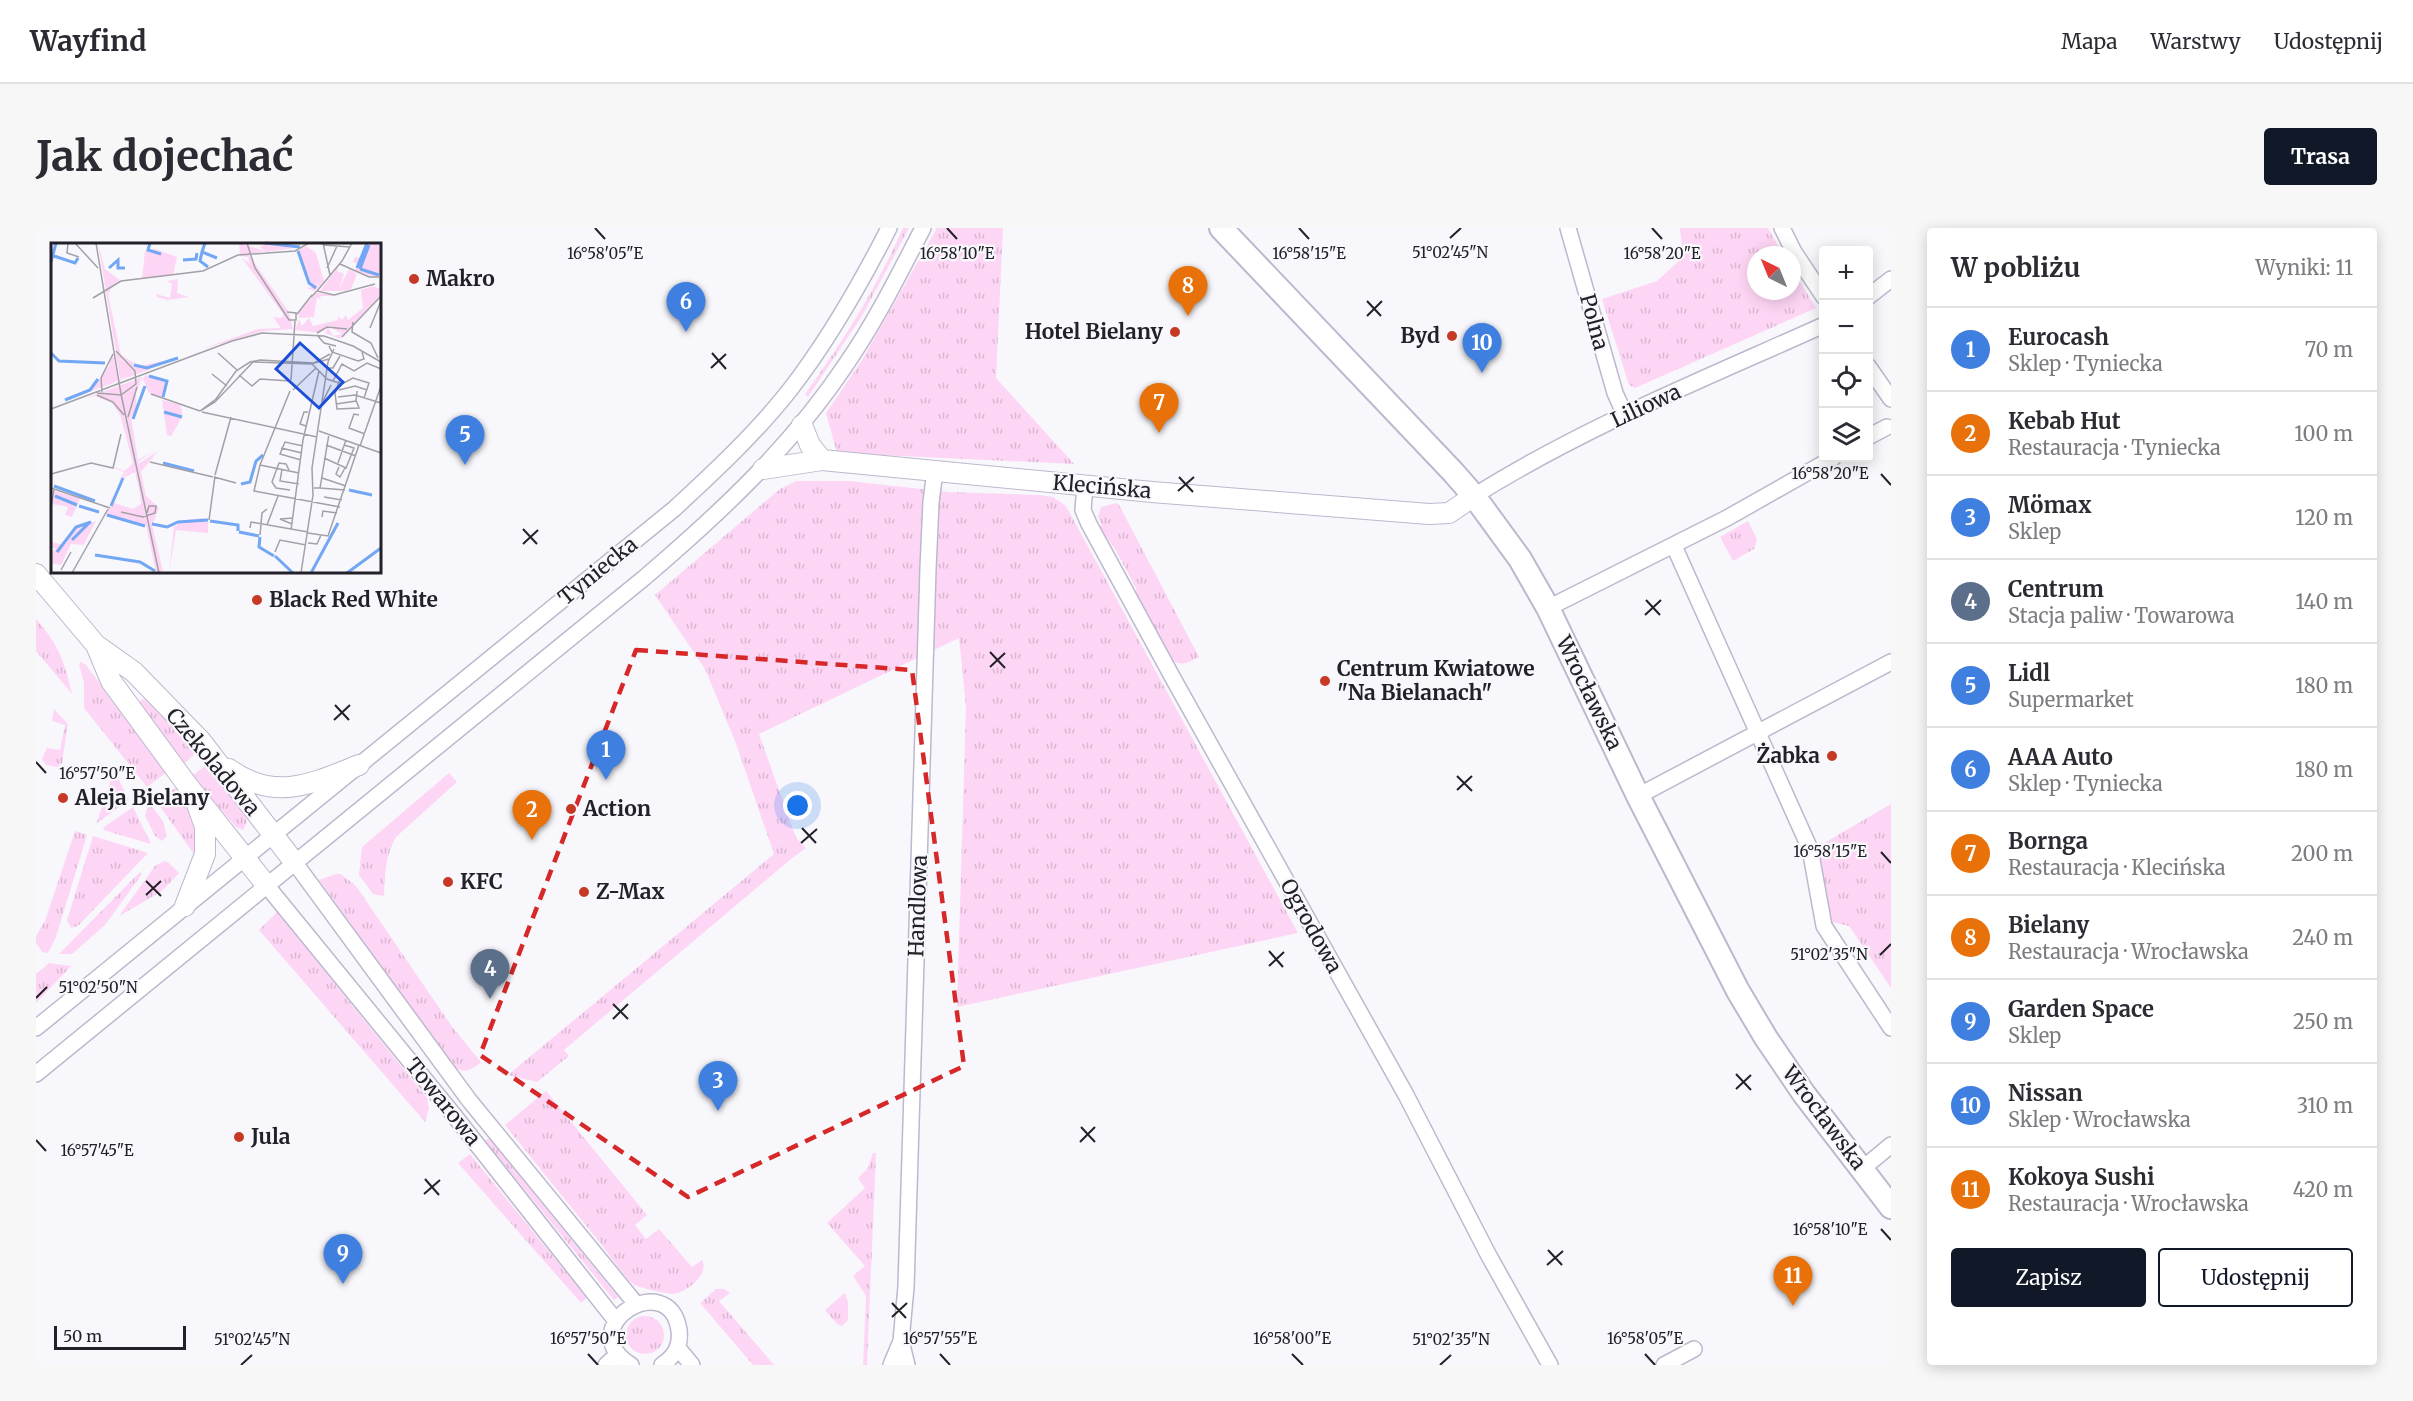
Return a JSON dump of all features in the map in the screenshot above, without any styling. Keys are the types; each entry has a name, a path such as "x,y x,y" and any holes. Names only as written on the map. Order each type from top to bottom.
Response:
{"main road":[{"name":"Wrocławska","path":"1221,228 1474,496 1520,559 1548,608 1638,796 1738,991 1804,1094 1891,1207"}],"street":[{"name":"Tyniecka","path":"245,858 674,509 714,472 788,392 826,340 870,267 890,228"},
{"name":"Tyniecka","path":"295,864 644,578 718,514 763,469 802,425 848,361 923,228"},
{"name":"Polna","path":"1568,228 1615,393 1625,415"},
{"path":"1782,228 1794,252 1819,290"},
{"path":"1873,294 1891,279"},
{"name":"Liliowa","path":"1474,496 1517,469 1625,415 1819,327"},
{"path":"1873,372 1891,399"},
{"path":"802,425 810,445 822,460"},
{"path":"1873,435 1887,427"},
{"name":"Klecińska","path":"763,469 822,460 1084,486 1429,514 1449,513 1474,496"},
{"path":"1548,608 1674,546 1826,462"},
{"name":"Handlowa","path":"891,1365 901,1341 906,1287 928,570 931,502 935,471"},
{"name":"Ogrodowa","path":"1084,486 1083,510 1089,524 1406,1095 1478,1235 1550,1365"},
{"path":"1674,546 1810,849 1824,926 1891,1028"},
{"name":"Czekoladowa","path":"36,574 96,645 134,672 218,762 295,864"},
{"name":"Czekoladowa","path":"96,645 111,681 188,786 267,886"},
{"path":"1638,796 1891,662"},
{"path":"218,762 256,785 283,789 317,782 359,765"},
{"path":"185,906 205,854 205,827 188,786"},
{"path":"36,1028 245,858"},
{"path":"36,1074 295,864"},
{"name":"Towarowa","path":"295,864 469,1100 636,1304"},
{"name":"Towarowa","path":"267,886 453,1114 616,1321"},
{"path":"1862,1169 1891,1145"},
{"path":"631,1365 618,1354 613,1338 616,1321 621,1314 636,1304 647,1302 658,1304 671,1313 678,1327 678,1348 673,1356 662,1365"},
{"name":"Handlowa","path":"901,1341 908,1365"},
{"path":"678,1348 692,1365"},
{"path":"1664,1365 1694,1349"},
{"path":"606,1365 618,1354"}],"highlighted area":[{"path":"636,650 912,670 964,1066 688,1197 480,1055"}],"green space":[{"path":"903,228 909,228 862,316 808,397 805,394 858,314"},
{"path":"937,228 1003,228 996,378 1074,464 837,453 826,413 862,360"},
{"path":"1680,228 1768,228 1778,246 1747,246 1747,300 1801,300 1801,284 1816,308 1635,388 1629,385 1602,299 1657,281 1683,257"},
{"path":"796,481 849,481 949,492 1040,495 1053,497 1066,506 1298,933 957,1007 966,707 959,638 759,734 796,838 806,848 564,1050 569,1056 537,1082 508,1075 774,854 735,741 705,669 655,595 780,489"},
{"path":"1116,503 1199,657 1184,663 1170,659 1133,592 1137,590 1115,549 1099,527 1102,525 1098,517 1101,507"},
{"path":"1748,521 1757,539 1754,549 1733,561 1720,537"},
{"path":"36,619 60,654 72,694 36,651"},
{"path":"81,662 86,665 167,772 147,787 84,708 84,683 79,664"},
{"path":"143,699 197,752 186,762 182,763 140,705"},
{"path":"54,709 68,724 62,763 57,767 46,765 42,759 47,748 60,750 65,725 52,721"},
{"path":"207,764 244,812 247,823 243,830 236,827 192,776"},
{"path":"114,770 129,800 97,823 97,822"},
{"path":"449,773 457,782 396,837 388,858 384,896 373,894 359,875 362,847"},
{"path":"177,787 189,811 194,828 194,854 156,801"},
{"path":"1891,804 1891,988 1849,926 1831,922 1821,866 1814,849"},
{"path":"151,805 163,821 167,836 162,841 155,836 145,816"},
{"path":"133,807 151,844 103,830"},
{"path":"75,831 87,835 56,937 48,953 42,952 36,943 36,936 45,921"},
{"path":"93,836 148,853 78,926 71,928 67,920"},
{"path":"164,861 179,873 162,891 119,916 155,866"},
{"path":"140,872 142,874 105,925 72,954 59,954"},
{"path":"341,874 356,886 453,1028 481,1062 478,1065 463,1071 452,1065 319,880"},
{"path":"277,912 427,1098 429,1108 425,1122 259,930"},
{"path":"49,963 71,966 36,1003 36,974"},
{"path":"546,1091 647,1215 635,1225 646,1239 659,1229 692,1267 702,1260 703,1271 691,1286 674,1294 633,1284 505,1125"},
{"path":"489,1138 618,1297 614,1300 485,1141"},
{"path":"873,1153 876,1153 867,1365 863,1365 866,1296 853,1276 865,1266 827,1223 865,1188 858,1178 868,1168"},
{"path":"470,1154 587,1298 581,1303 458,1163"},
{"path":"716,1289 724,1289 730,1293 719,1301 774,1365 753,1365 700,1303"},
{"path":"845,1293 848,1302 848,1320 842,1326 837,1324 825,1310"},
{"path":"645,1316 659,1321 664,1335 659,1349 645,1354 631,1349 626,1335 631,1321"}],"place":[{"name":"Makro","path":"414,279"},
{"name":"Bielany","path":"1188,316"},
{"name":"AAA Auto","path":"686,332"},
{"name":"Hotel Bielany","path":"1175,332"},
{"name":"Byd","path":"1452,336"},
{"name":"Nissan","path":"1482,373"},
{"name":"Bornga","path":"1159,433"},
{"name":"Lidl","path":"465,465"},
{"name":"Black Red White","path":"257,600"},
{"name":"Centrum Kwiatowe \"Na Bielanach\"","path":"1325,681"},
{"name":"Żabka","path":"1832,756"},
{"name":"Eurocash","path":"606,780"},
{"name":"Aleja Bielany","path":"63,798"},
{"name":"Action","path":"571,809"},
{"name":"Kebab Hut","path":"532,840"},
{"name":"KFC","path":"448,882"},
{"name":"Z-Max","path":"584,892"},
{"name":"Centrum","path":"490,999"},
{"name":"Mömax","path":"718,1111"},
{"name":"Jula","path":"239,1137"},
{"name":"Garden Space","path":"343,1284"},
{"name":"Kokoya Sushi","path":"1793,1306"}]}
